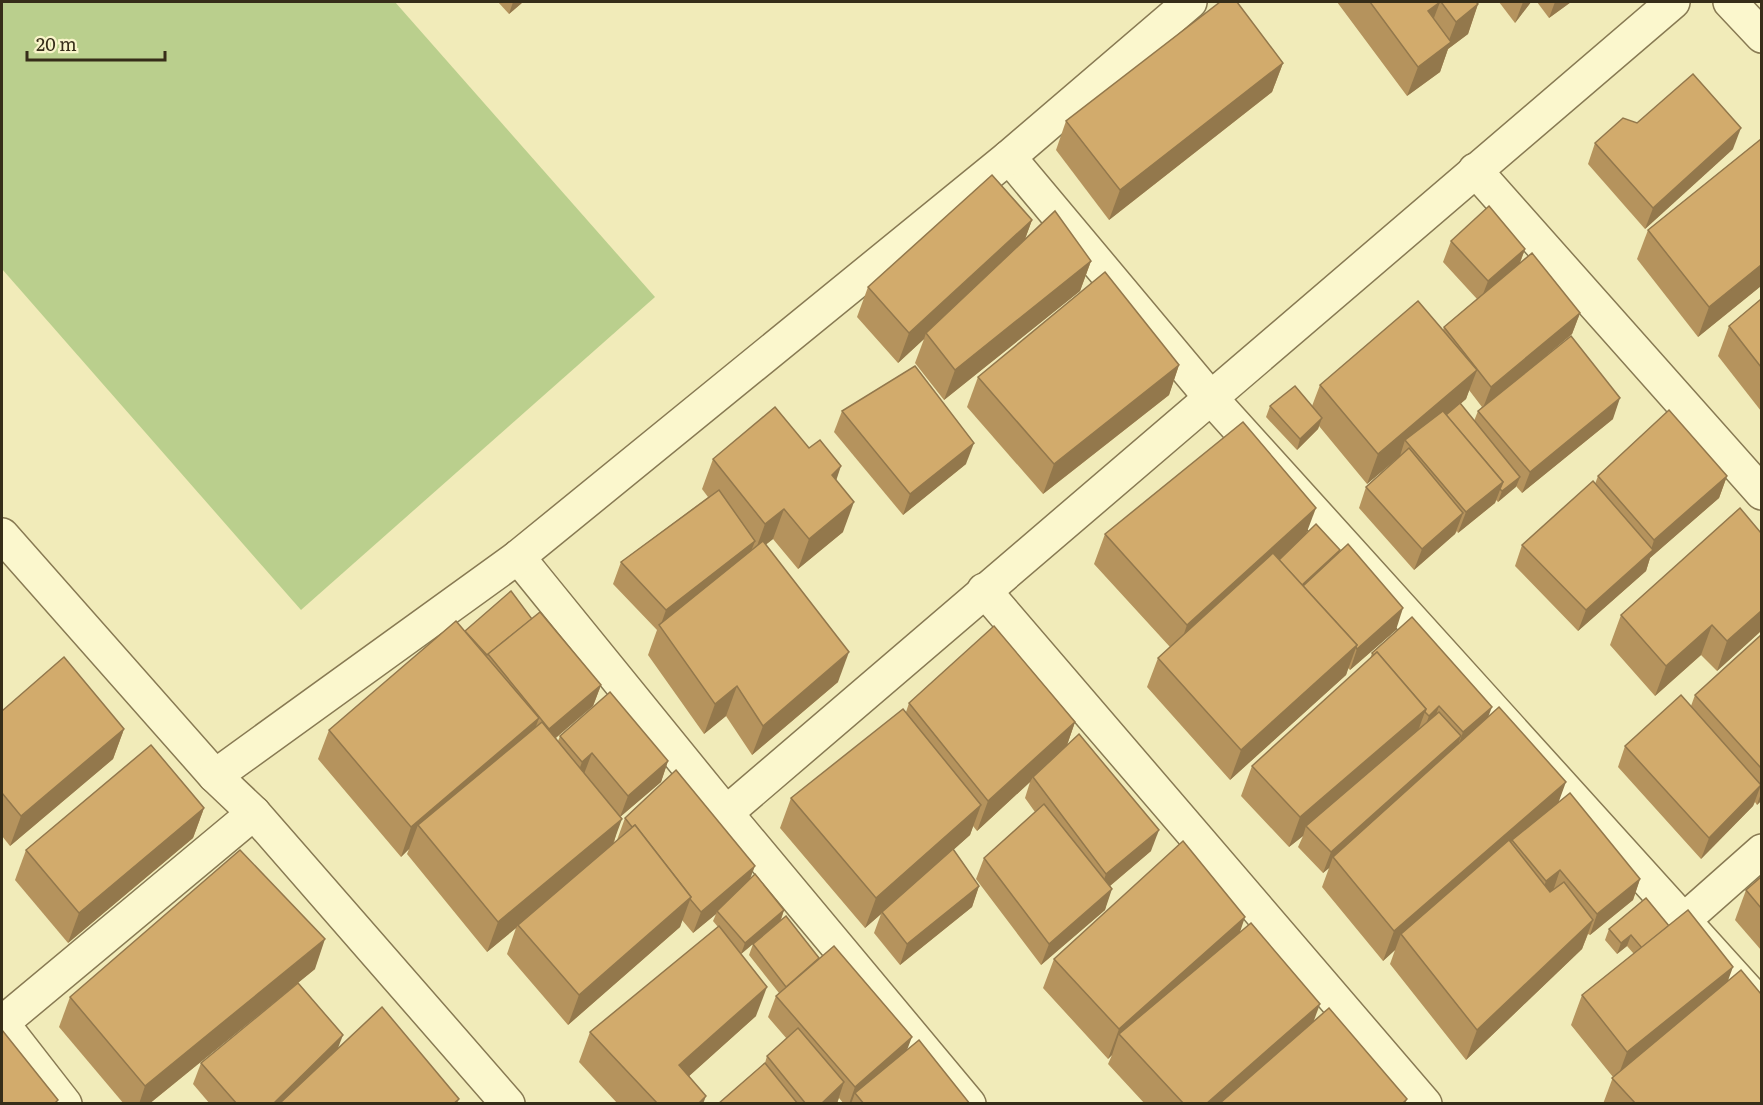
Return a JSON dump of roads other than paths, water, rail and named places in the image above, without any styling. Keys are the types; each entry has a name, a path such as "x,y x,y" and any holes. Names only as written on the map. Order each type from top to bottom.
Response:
{"street":[{"path":"215,776 518,557 1010,157 1190,2"},
{"path":"726,813 1673,2"},
{"path":"1730,2 1761,36"},
{"path":"1010,157 1210,397 1761,1007"},
{"path":"1475,170 1761,493"},
{"path":"2,535 215,776 254,813 508,1104"},
{"path":"518,557 726,813 969,1104"},
{"path":"984,590 1425,1104"},
{"path":"65,1104 2,1023 254,813"},
{"path":"1683,921 1761,851"}]}
